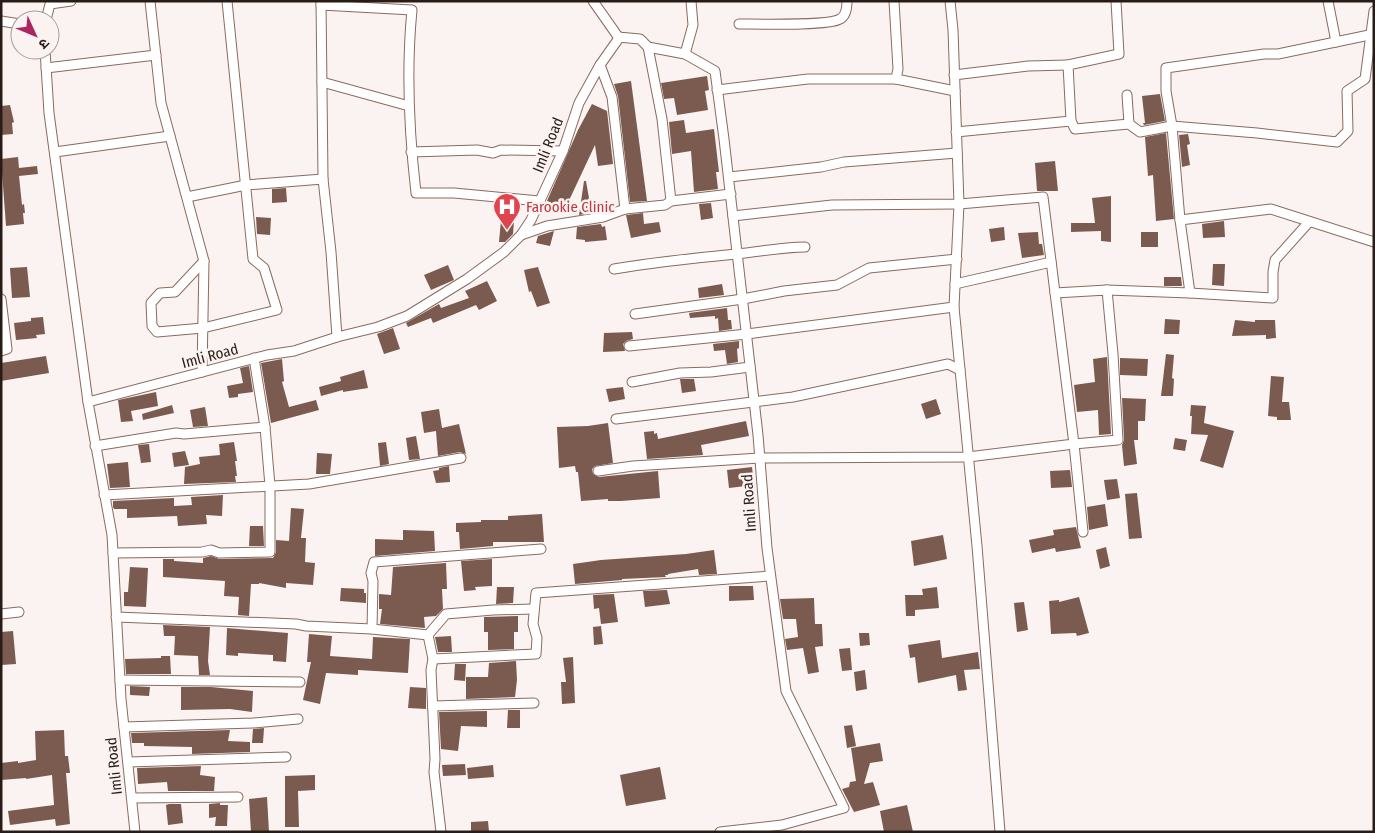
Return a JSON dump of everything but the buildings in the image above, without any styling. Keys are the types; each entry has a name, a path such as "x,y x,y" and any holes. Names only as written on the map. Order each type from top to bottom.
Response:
{"street":[{"path":"48,10 50,4 71,1"},
{"path":"150,1 161,103 204,261 202,372"},
{"path":"204,261 175,292 160,293 151,303 152,326 157,332 202,328 277,310 264,268 253,259 228,1"},
{"path":"594,1 618,37"},
{"path":"685,54 693,25 691,1"},
{"path":"739,24 817,23 840,19 844,15 847,1"},
{"path":"894,1 898,69 896,79"},
{"path":"950,1 958,204 954,307 1000,832"},
{"path":"954,75 1028,66 1068,65 1119,54 1116,1"},
{"path":"1328,1 1336,42"},
{"path":"337,337 331,252 323,179 321,3 412,10 409,106 411,152 416,193 454,193 540,201"},
{"path":"1068,65 1071,121 1075,129 1129,124 1140,132 1172,126 1257,132 1337,142 1348,131 1347,92 1365,79 1373,34 1374,11"},
{"path":"1190,293 1180,220 1172,126 1166,91 1166,68 1264,54 1278,54 1373,34"},
{"name":"Imli Road","path":"136,832 120,680 112,535 88,402 254,358 294,351 337,337 378,327 407,316 467,279 504,252 521,235 540,201 563,151 579,102 618,37 640,39 648,47 685,54 715,71 747,334 770,576 786,691 844,808 782,825 720,832"},
{"path":"648,47 662,119 671,201"},
{"path":"46,68 156,55"},
{"path":"46,60 49,112 88,402"},
{"path":"600,65 612,97 625,209"},
{"path":"718,90 808,79 896,79 955,91"},
{"path":"322,82 409,106"},
{"path":"1127,95 1129,124"},
{"path":"956,132 1071,121"},
{"path":"55,152 170,136"},
{"path":"411,152 477,150 493,152 500,150 563,151"},
{"path":"729,177 821,167 844,162 957,153"},
{"path":"187,197 246,184 323,179"},
{"path":"521,235 547,226 602,217 625,209 665,205 671,201 731,194"},
{"path":"733,216 832,205 958,204 1043,197 1084,532"},
{"path":"1180,220 1271,209 1374,242"},
{"path":"1055,293 1107,290 1274,298 1273,272 1275,260 1309,222"},
{"path":"614,269 654,262 791,247 805,248"},
{"path":"635,314 743,299 784,291 837,285 869,268 957,260"},
{"path":"956,284 1051,262"},
{"path":"598,471 633,466 760,458 968,457 1118,440 1107,290"},
{"path":"1,298 7,349 1,351"},
{"path":"629,346 747,334 954,307"},
{"path":"113,554 202,552 212,550 219,553 270,552 270,486 265,427 254,358"},
{"path":"616,420 793,397 948,364 960,370"},
{"path":"632,382 680,373 712,372 750,367"},
{"path":"95,446 176,433 184,434 265,427"},
{"path":"104,495 308,484 461,458"},
{"path":"372,629 373,582 371,573 374,562 541,549"},
{"path":"433,659 536,654 537,638 533,624 536,593 770,576"},
{"path":"428,635 446,614 493,610 534,610"},
{"path":"1,614 19,612"},
{"path":"116,617 296,624 428,635"},
{"path":"428,635 433,659 431,670 434,772 441,832"},
{"path":"120,680 300,682"},
{"path":"433,706 534,703"},
{"path":"124,727 253,723 298,719"},
{"path":"128,762 286,757"},
{"path":"132,798 238,798"}],"place":[{"name":"Farookie Clinic","path":"507,231"}]}
